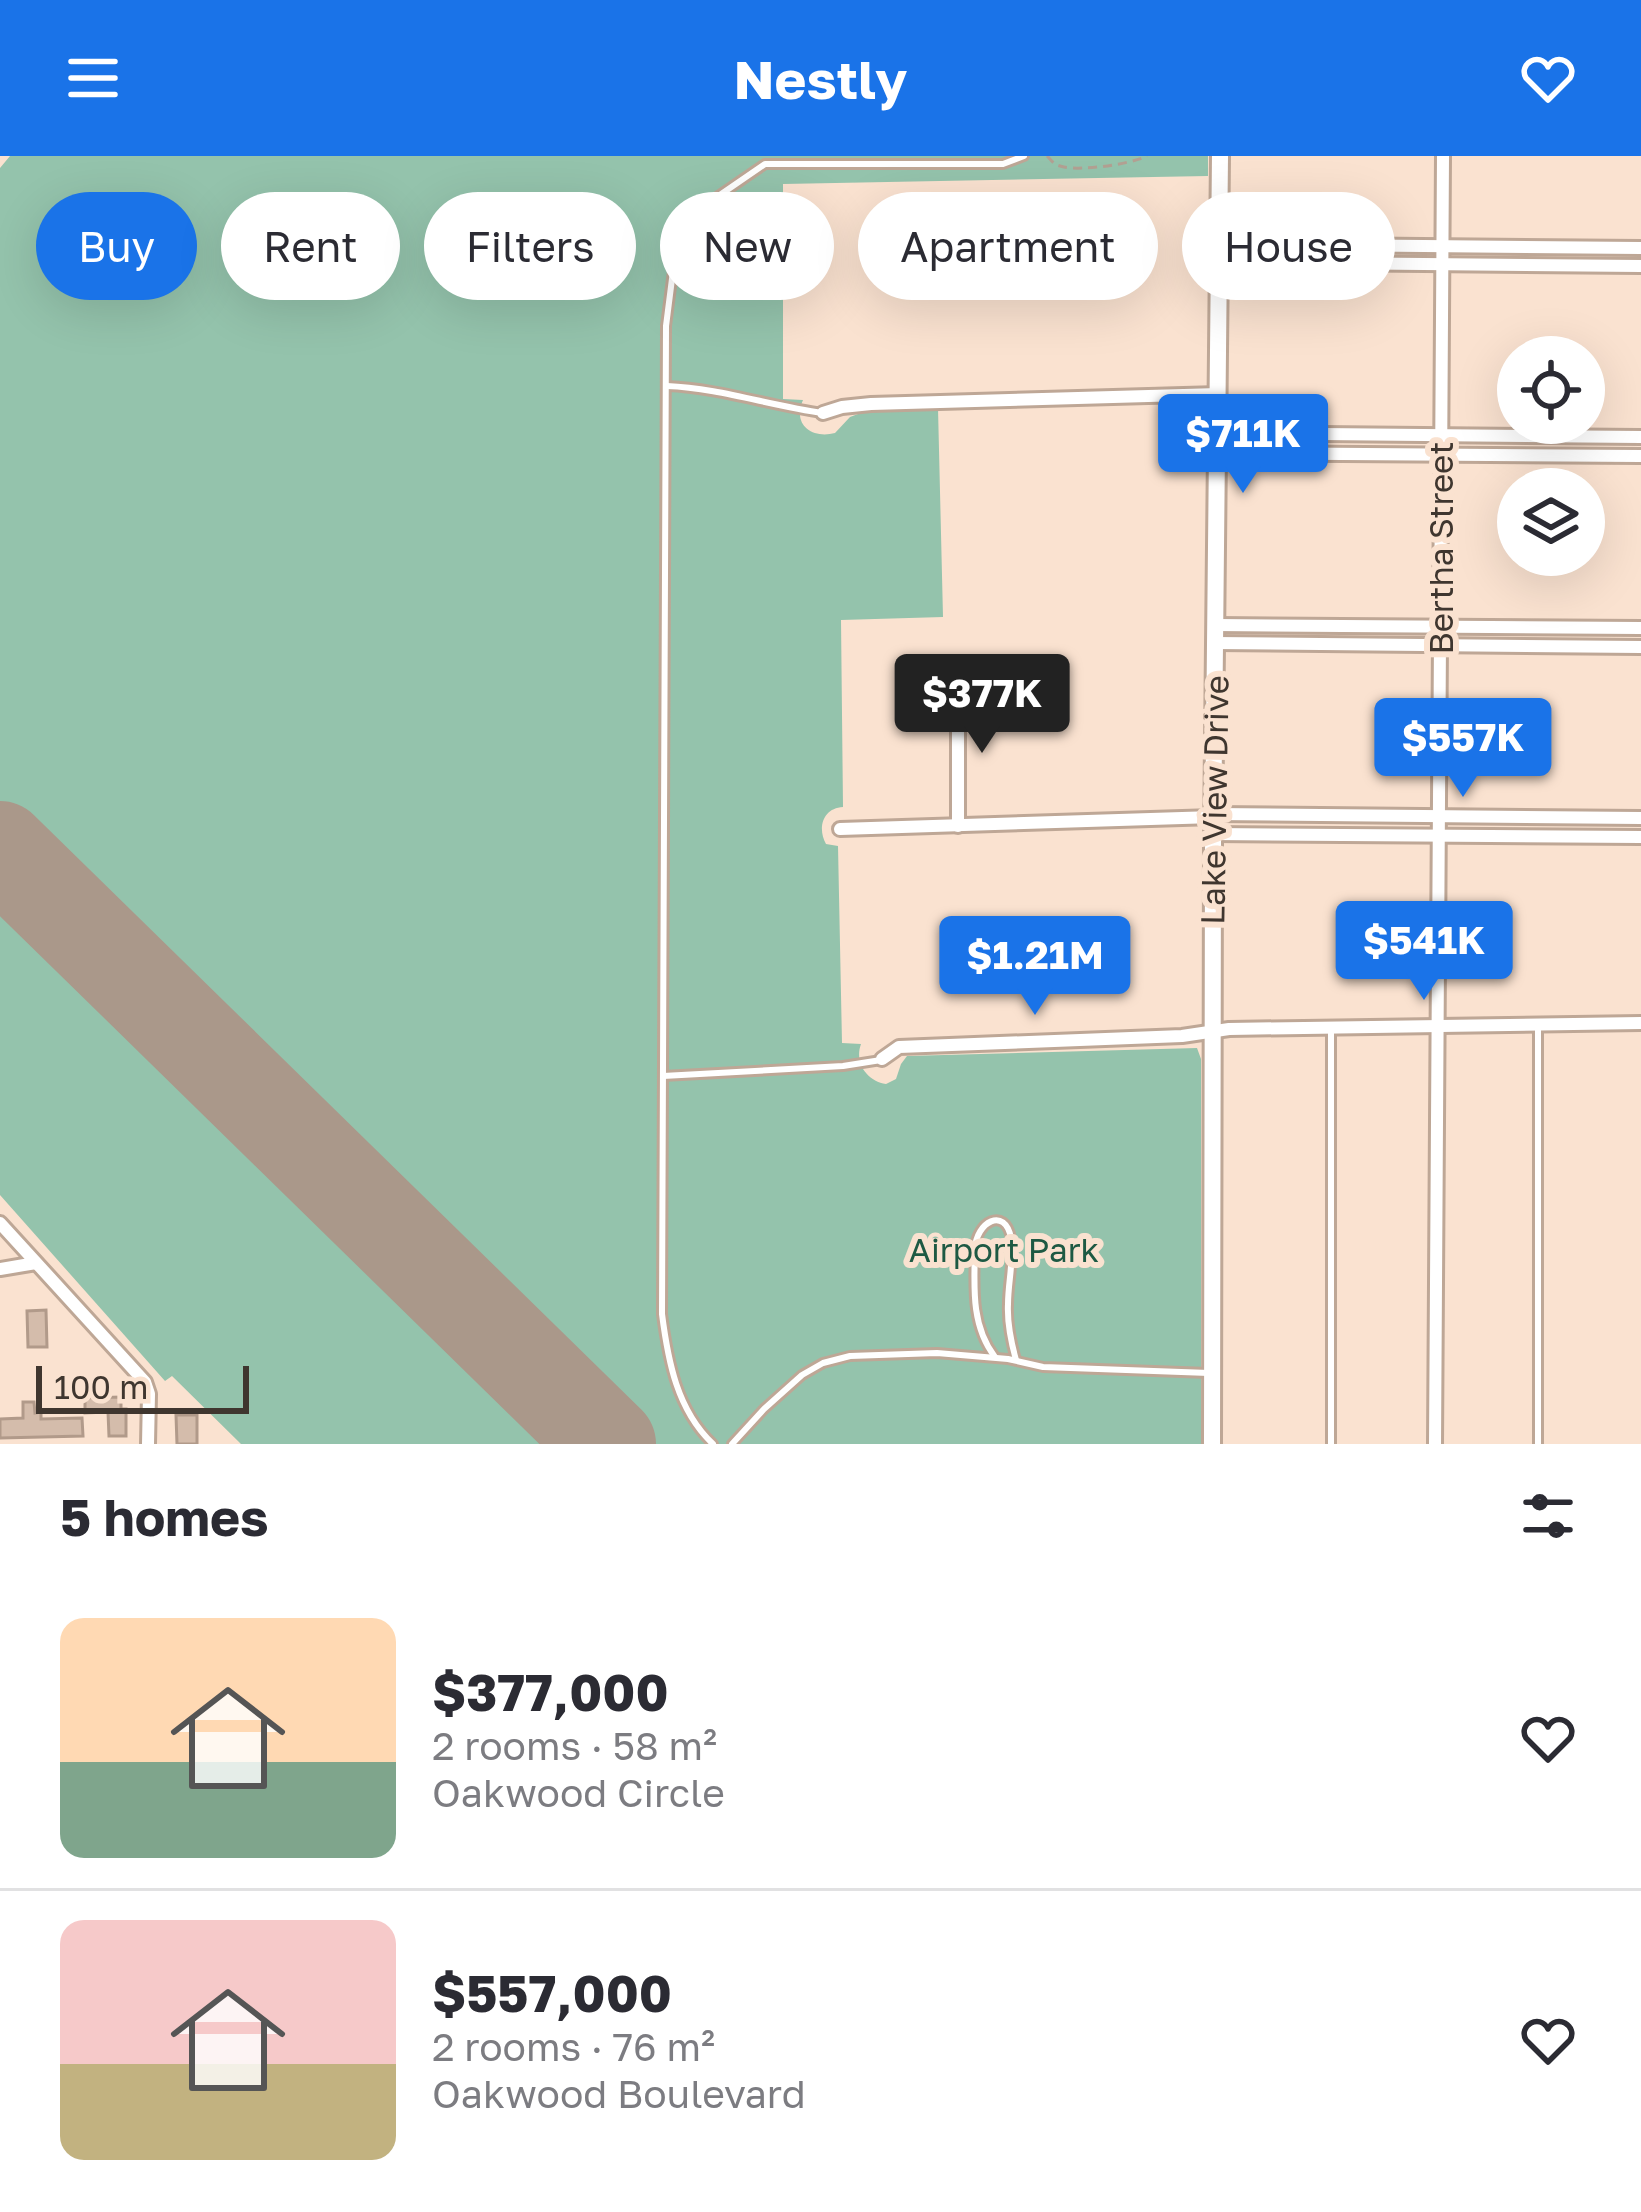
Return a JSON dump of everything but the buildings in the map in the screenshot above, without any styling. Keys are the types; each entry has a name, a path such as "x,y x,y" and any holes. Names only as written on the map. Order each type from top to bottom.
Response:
{"street":[{"name":"Lake View Drive","path":"1220,156 1220,192"},
{"name":"Bertha Street","path":"1435,1444 1443,156"},
{"path":"1395,247 1641,248"},
{"path":"1395,262 1641,266"},
{"name":"Lake View Drive","path":"1212,1444 1220,300"},
{"path":"823,413 871,404 1219,394"},
{"path":"1218,433 1641,436"},
{"path":"1217,453 1641,456"},
{"path":"1216,634 1440,627 1641,628"},
{"path":"1216,634 1440,645 1641,646"},
{"path":"958,685 958,826"},
{"path":"840,829 1439,816 1641,818"},
{"path":"1214,822 1438,836 1641,837"},
{"path":"882,1059 899,1047 1182,1036 1229,1029 1641,1024"},
{"path":"0,1223 145,1382 148,1444"},
{"path":"0,1269 36,1263"}],"lane":[{"path":"713,1444 682,1400 668,1358 662,1314 666,326 673,271 688,232 714,200 765,164 994,164 1024,156"},
{"path":"666,386 823,413"},
{"path":"1538,1025 1538,1444"},
{"path":"1331,1028 1331,1444"},
{"path":"663,1076 843,1066 882,1059"},
{"path":"996,1358 978,1328 975,1253 977,1232 996,1220 1004,1223 1012,1247 1008,1306 1016,1360"},
{"path":"732,1444 802,1375 823,1363 866,1355 937,1353 1043,1367 1212,1373"}],"path":[{"path":"1047,156 1073,168 1147,156"}],"green space":[{"name":"Airport Park","path":"10,156 1208,156 1208,176 783,184 783,192 660,192 660,300 783,300 783,399 803,400 800,417 806,428 819,434 835,433 850,417 866,411 938,408 943,617 841,620 843,807 826,815 822,832 826,844 838,846 842,1043 861,1044 864,1070 886,1084 896,1079 907,1056 1197,1048 1201,1059 1201,1444 645,1444 0,808 0,168"},
{"path":"0,898 559,1444 241,1444 172,1376 165,1381 0,1195"}],"runway":[{"path":"0,849 608,1444"}]}
